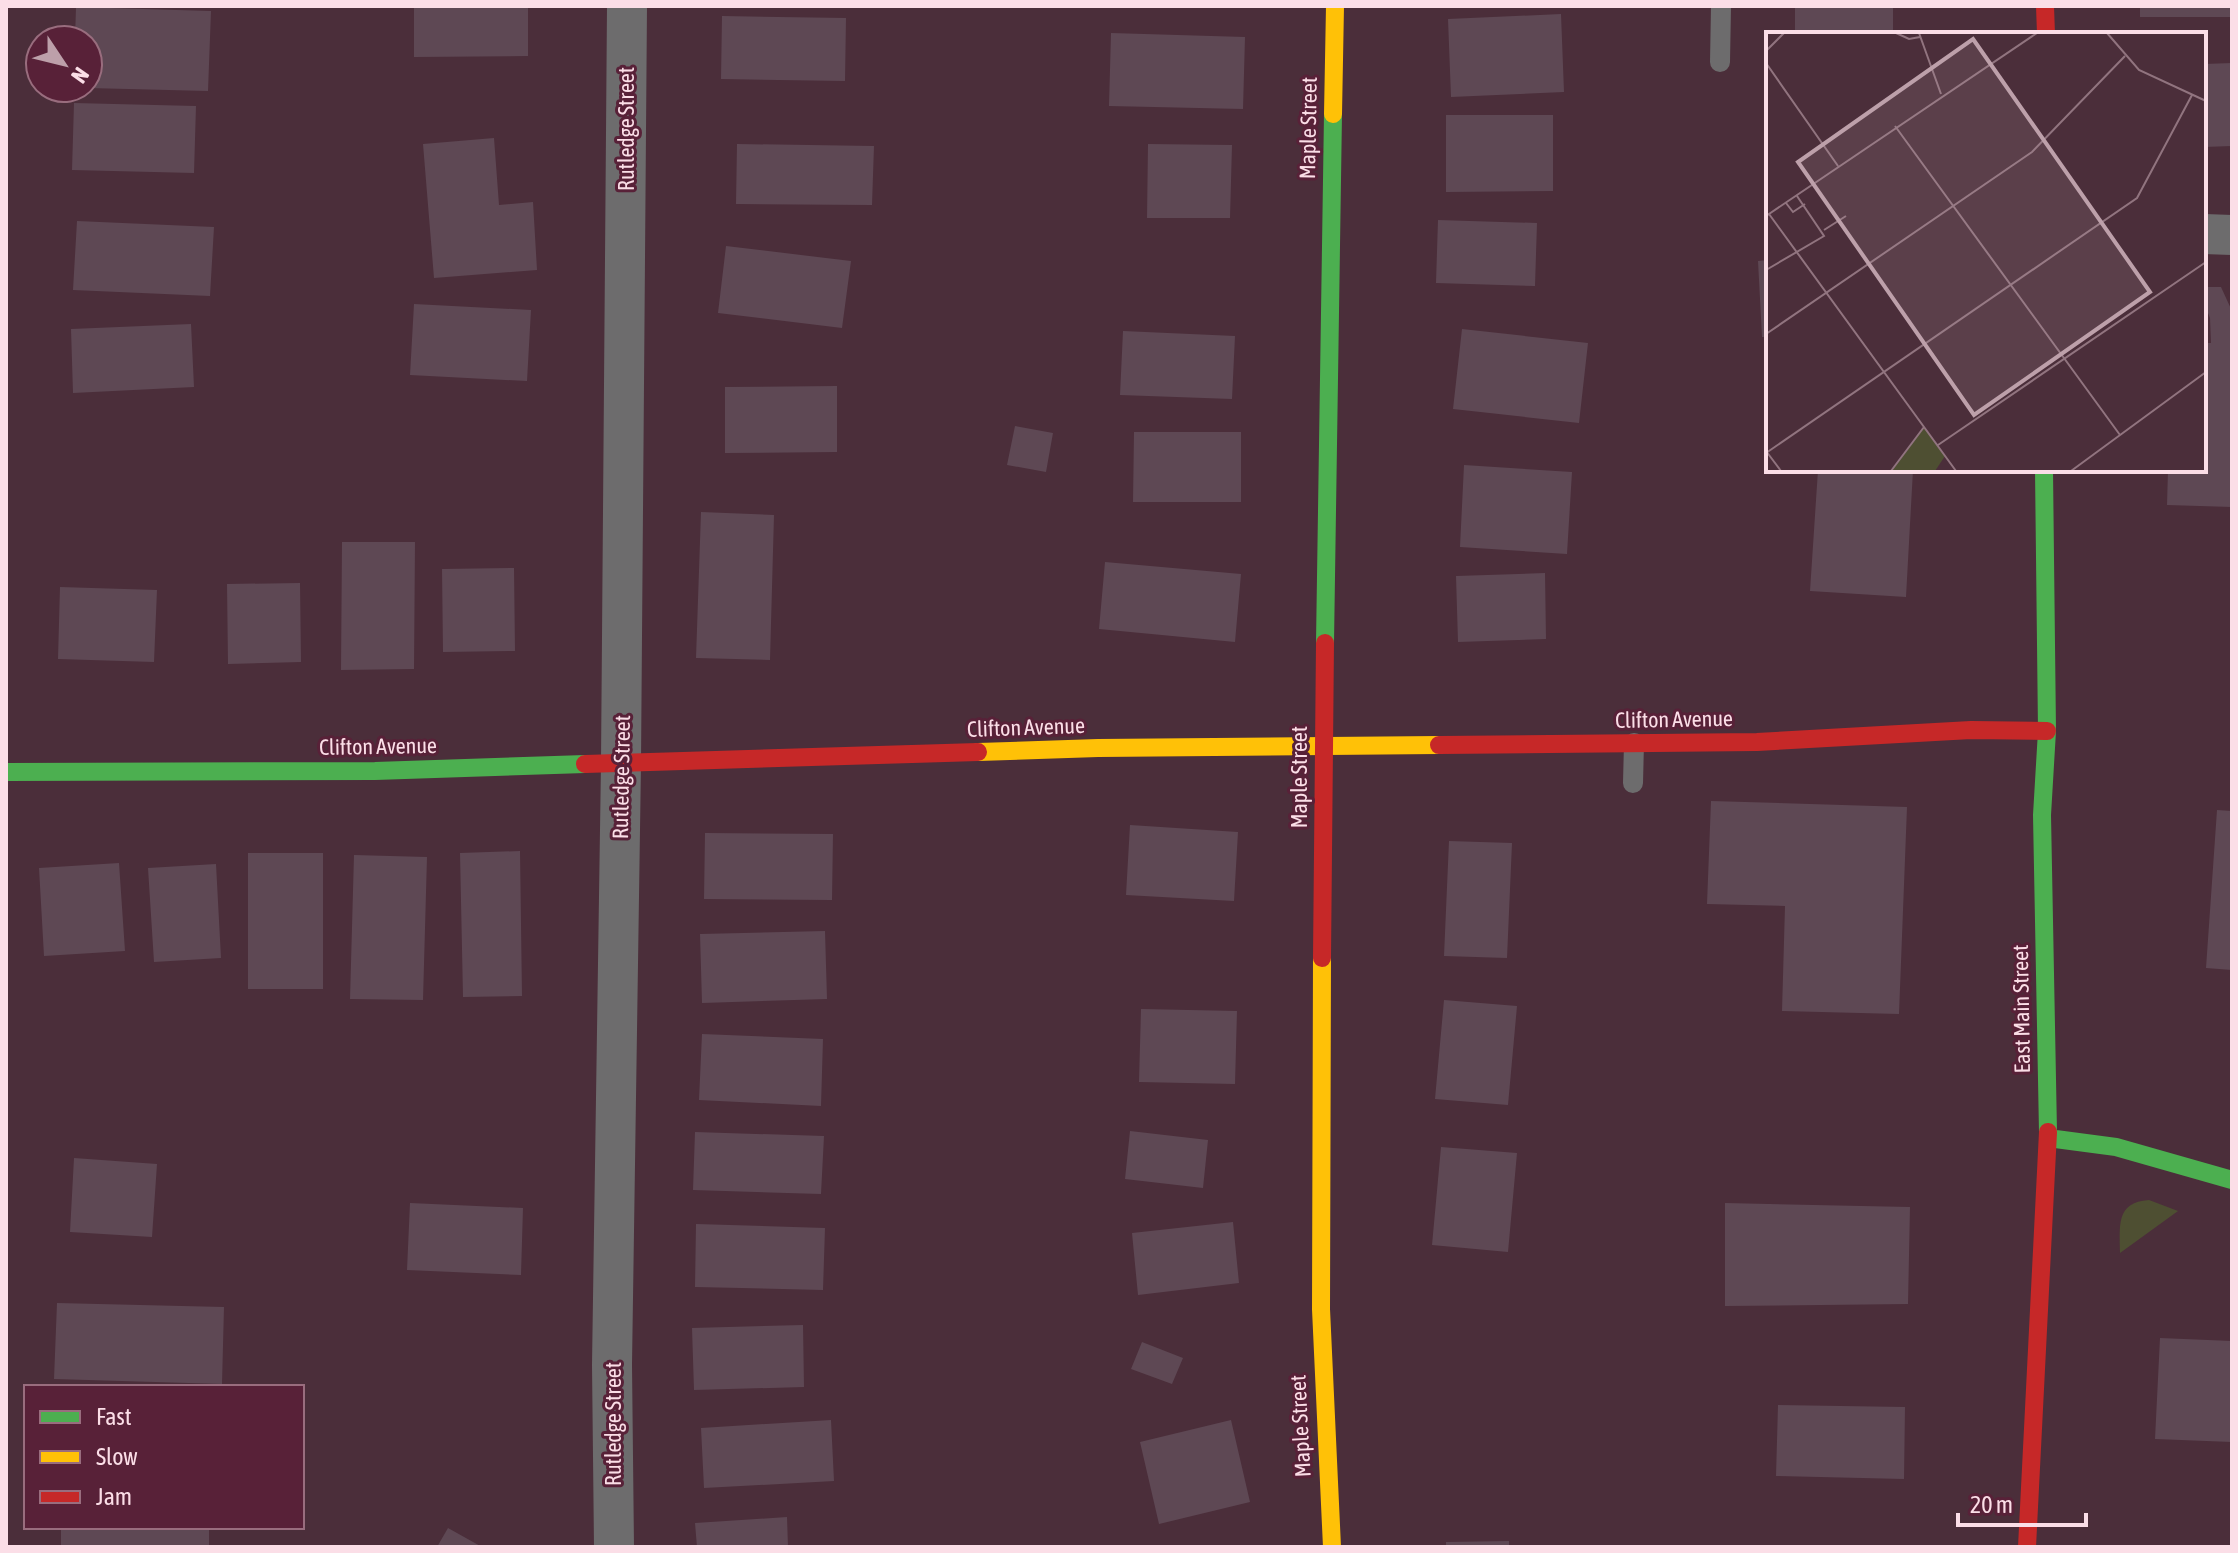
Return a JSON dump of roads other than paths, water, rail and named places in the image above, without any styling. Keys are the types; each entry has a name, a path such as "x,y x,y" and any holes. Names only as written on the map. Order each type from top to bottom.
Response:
{"street":[{"name":"Rutledge Street","path":"614,1547 612,1365 627,6"},
{"name":"Maple Street","path":"1332,1547 1323,1440 1319,1299 1323,747 1335,6"},
{"path":"2045,6 2046,32"},
{"path":"2206,234 2232,235"},
{"name":"East Main Street","path":"2027,1547 2048,1138 2042,815 2047,731 2044,472"},
{"name":"Clifton Avenue","path":"6,772 375,771 1098,748 1757,742 1971,730 2047,731"},
{"path":"2048,1138 2116,1147 2232,1180"}],"lane":[{"path":"1720,62 1721,6"},
{"path":"1633,783 1634,743"}]}
